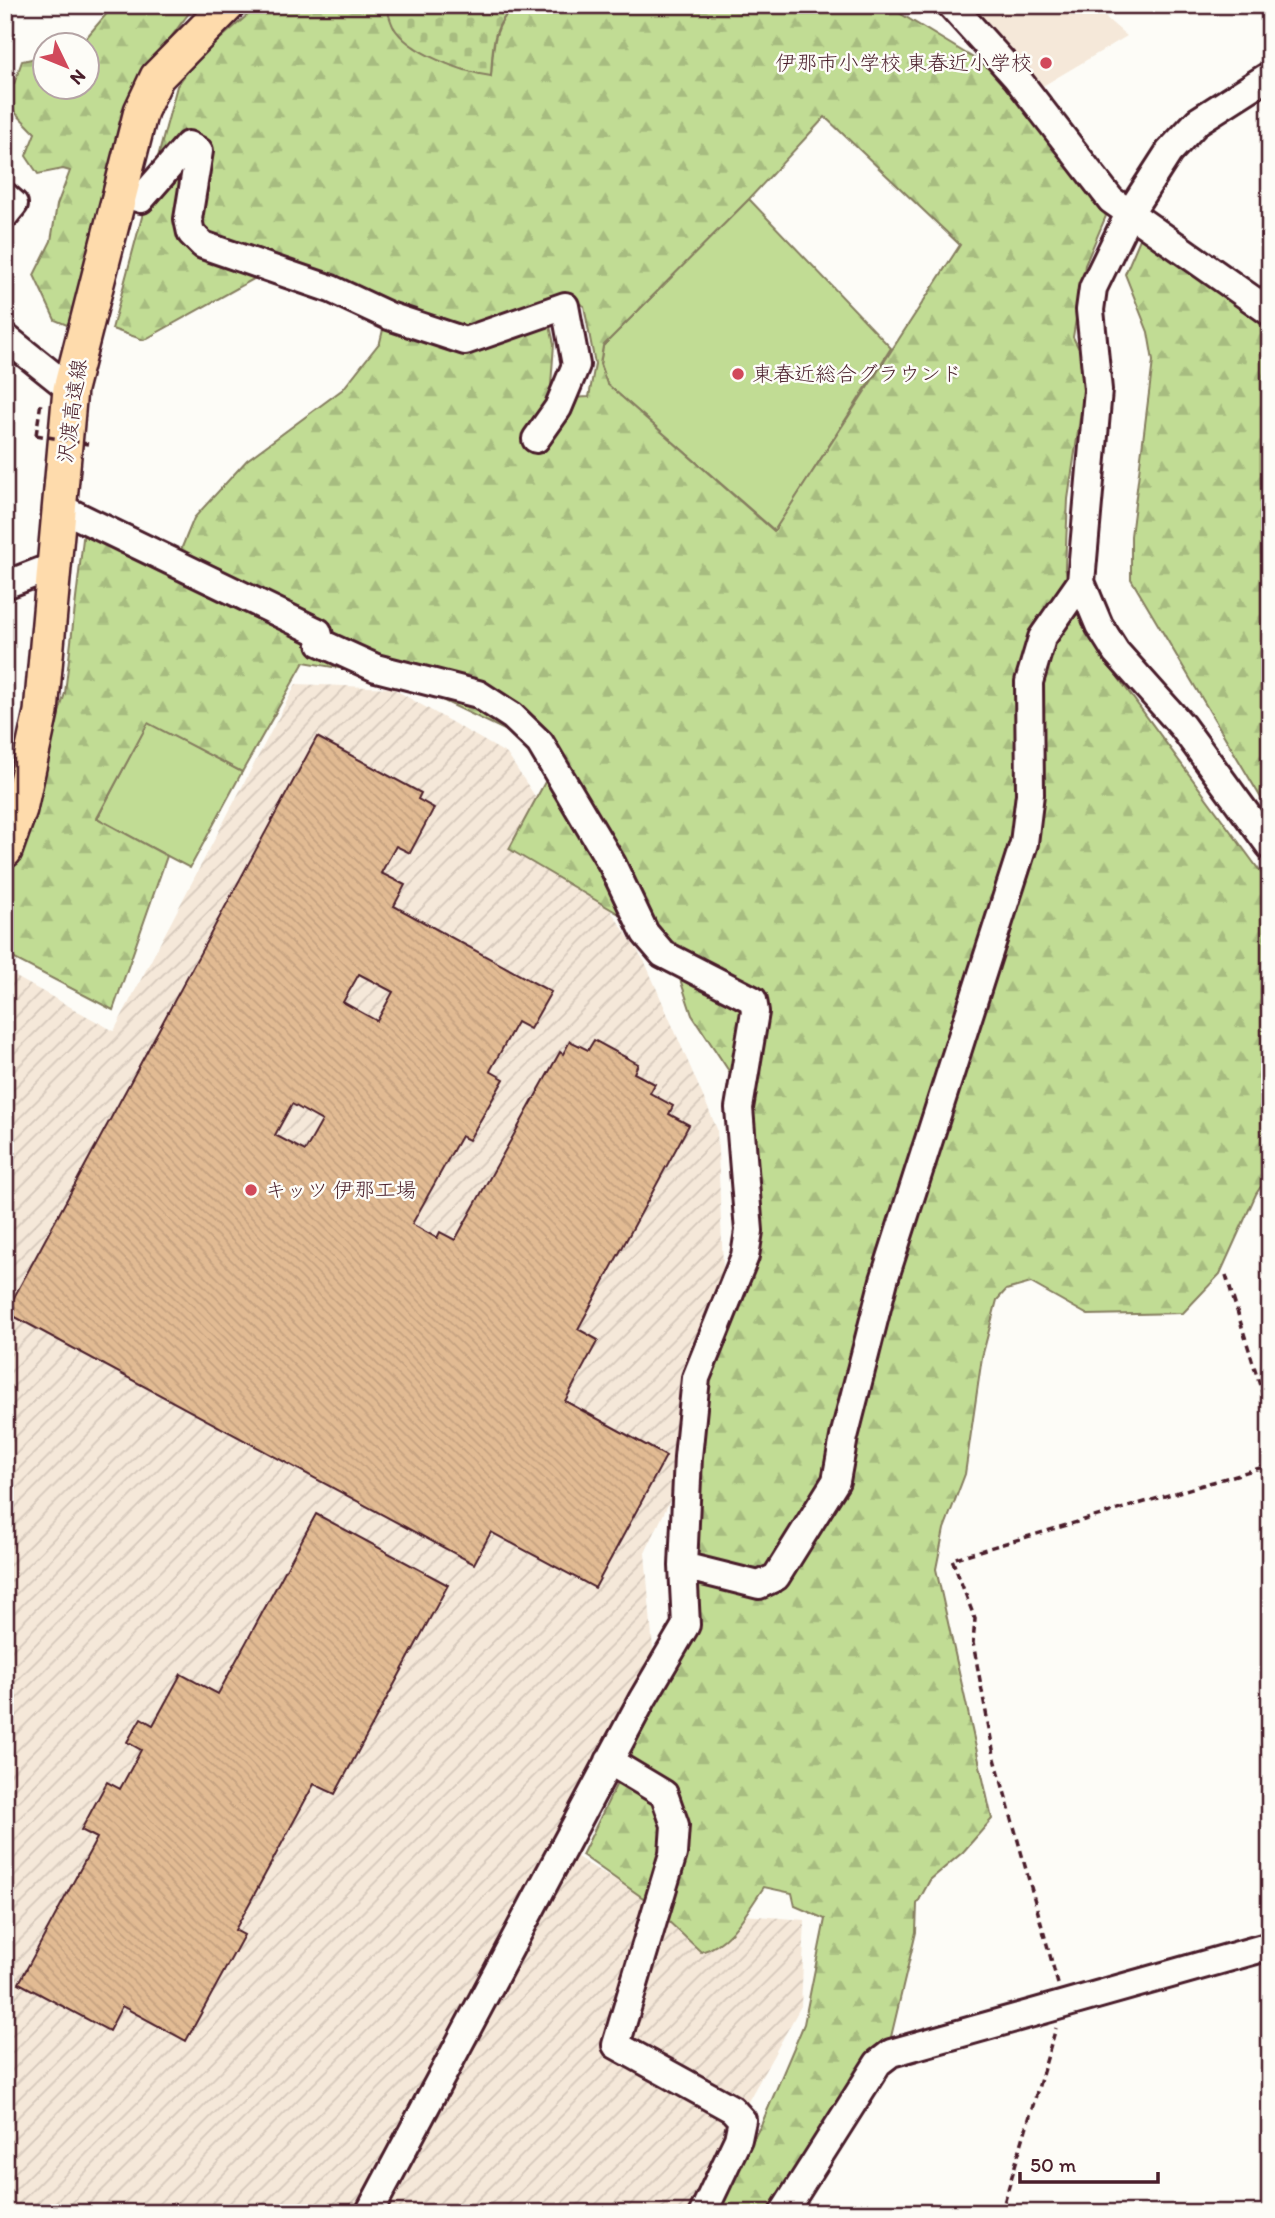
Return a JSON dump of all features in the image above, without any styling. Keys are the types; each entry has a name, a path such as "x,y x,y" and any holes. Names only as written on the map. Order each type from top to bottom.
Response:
{"main road":[{"name":"沢渡高遠線","path":"5,851 20,809 41,712 59,507 57,390 121,192 141,111 157,77 228,5"}],"street":[{"path":"951,5 1016,77 1111,200 1270,313"},
{"path":"1270,75 1198,121 1183,135 1129,214 1093,288 1090,310 1098,390 1081,582 1099,625 1116,652 1182,726 1270,846"},
{"path":"121,192 141,199 188,145 199,151 188,219 191,233 204,245 331,289 389,316 465,341 565,306 576,365 558,408 536,439"},
{"path":"5,196 14,204 5,215"},
{"path":"5,337 57,390"},
{"path":"59,507 318,632 321,643 376,668 478,694 512,716 548,755 612,864 645,933 663,954 753,1000 755,1012 739,1108 749,1231 745,1256 696,1378 688,1457 683,1566 686,1625 609,1761 369,2213"},
{"path":"5,585 54,566"},
{"path":"683,1566 759,1585 776,1577 836,1481 844,1437 884,1280 1024,843 1030,794 1029,682 1042,638 1081,582"},
{"path":"609,1761 664,1794 675,1825 673,1854 616,2045 732,2109 742,2120 738,2139 703,2213"},
{"path":"783,2213 878,2063 891,2053 1270,1947"}],"path":[{"path":"57,390 36,435 88,444"},
{"path":"1226,1275 1270,1418"},
{"path":"1001,2213 1064,2004 994,1755 973,1643 975,1619 952,1559 1270,1465"}],"shaded area":[{"name":"伊那市小学校 東春近小学校","path":"959,5 1104,5 1099,12 1127,36 1036,90"},
{"name":"キッツ 伊那工場","path":"296,684 392,688 507,754 645,962 717,1129 723,1266 703,1431 645,1553 657,1698 577,1857 609,1877 695,1911 805,1920 801,2006 686,2213 5,2213 5,971 114,1031"}],"green space":[{"path":"114,5 195,5 139,80 79,307 67,325 55,320 34,275 51,241 57,205 70,171 63,169 38,174 26,156 35,133 5,102 5,87 14,84 22,61 32,59 32,102 102,102 102,32 91,32"},
{"path":"259,5 386,5 394,28 491,76 498,29 515,5 886,5 998,73 1106,216 1085,265 1073,337 1080,351 1086,378 1068,499 1065,568 1087,635 1270,885 1270,1173 1256,1194 1220,1274 1183,1313 1088,1315 1031,1283 1006,1290 997,1300 982,1357 965,1474 944,1529 936,1569 992,1819 963,1852 930,1880 917,1904 916,1932 891,2037 852,2125 797,2213 714,2213 762,2123 804,2024 825,1919 795,1906 792,1893 764,1887 730,1934 712,1948 701,1952 646,1900 582,1855 694,1625 702,1386 729,1310 748,1100 692,1015 668,943 509,849 559,756 396,678 304,662 242,772 148,723 97,818 167,856 113,1010 5,954 5,886 65,693 84,530 171,574 194,518 247,460 343,389 380,342 388,309 286,261 144,340 112,329 177,86 195,61","holes":["825,117 960,245 774,531 607,384 600,364 603,346 749,199","567,297 584,306 595,364 589,397 550,399 554,344 545,303"]},
{"path":"386,5 515,5 497,29 491,76 452,66 411,45 393,26"},
{"name":"東春近総合グラウンド","path":"749,199 891,348 775,531 607,384 600,365 603,346"},
{"path":"1142,234 1270,331 1270,813 1131,579 1131,536 1153,361 1148,332 1125,274"},
{"path":"148,722 242,772 190,868 97,819"}],"building":[{"name":"キッツ 伊那工場","path":"317,737 421,793 418,799 434,808 410,853 396,846 381,873 405,885 394,906 551,992 530,1029 517,1022 490,1071 504,1079 469,1140 461,1136 412,1224 437,1238 440,1232 455,1240 560,1052 563,1054 570,1041 588,1050 594,1040 638,1064 634,1073 655,1084 650,1093 673,1106 669,1114 689,1125 578,1329 598,1340 565,1401 666,1456 595,1588 491,1532 474,1564 6,1312","holes":["359,974 393,992 377,1021 343,1002","292,1104 322,1121 305,1151 275,1135"]},
{"path":"316,1514 448,1585 335,1794 314,1784 235,1930 244,1935 186,2041 122,2006 109,2031 19,1983 97,1838 81,1830 107,1782 120,1789 141,1750 127,1742 141,1718 153,1725 181,1674 218,1694"}],"place":[{"name":"伊那市小学校 東春近小学校","path":"1046,63"},
{"name":"東春近総合グラウンド","path":"738,374"},
{"name":"キッツ 伊那工場","path":"251,1190"}]}
